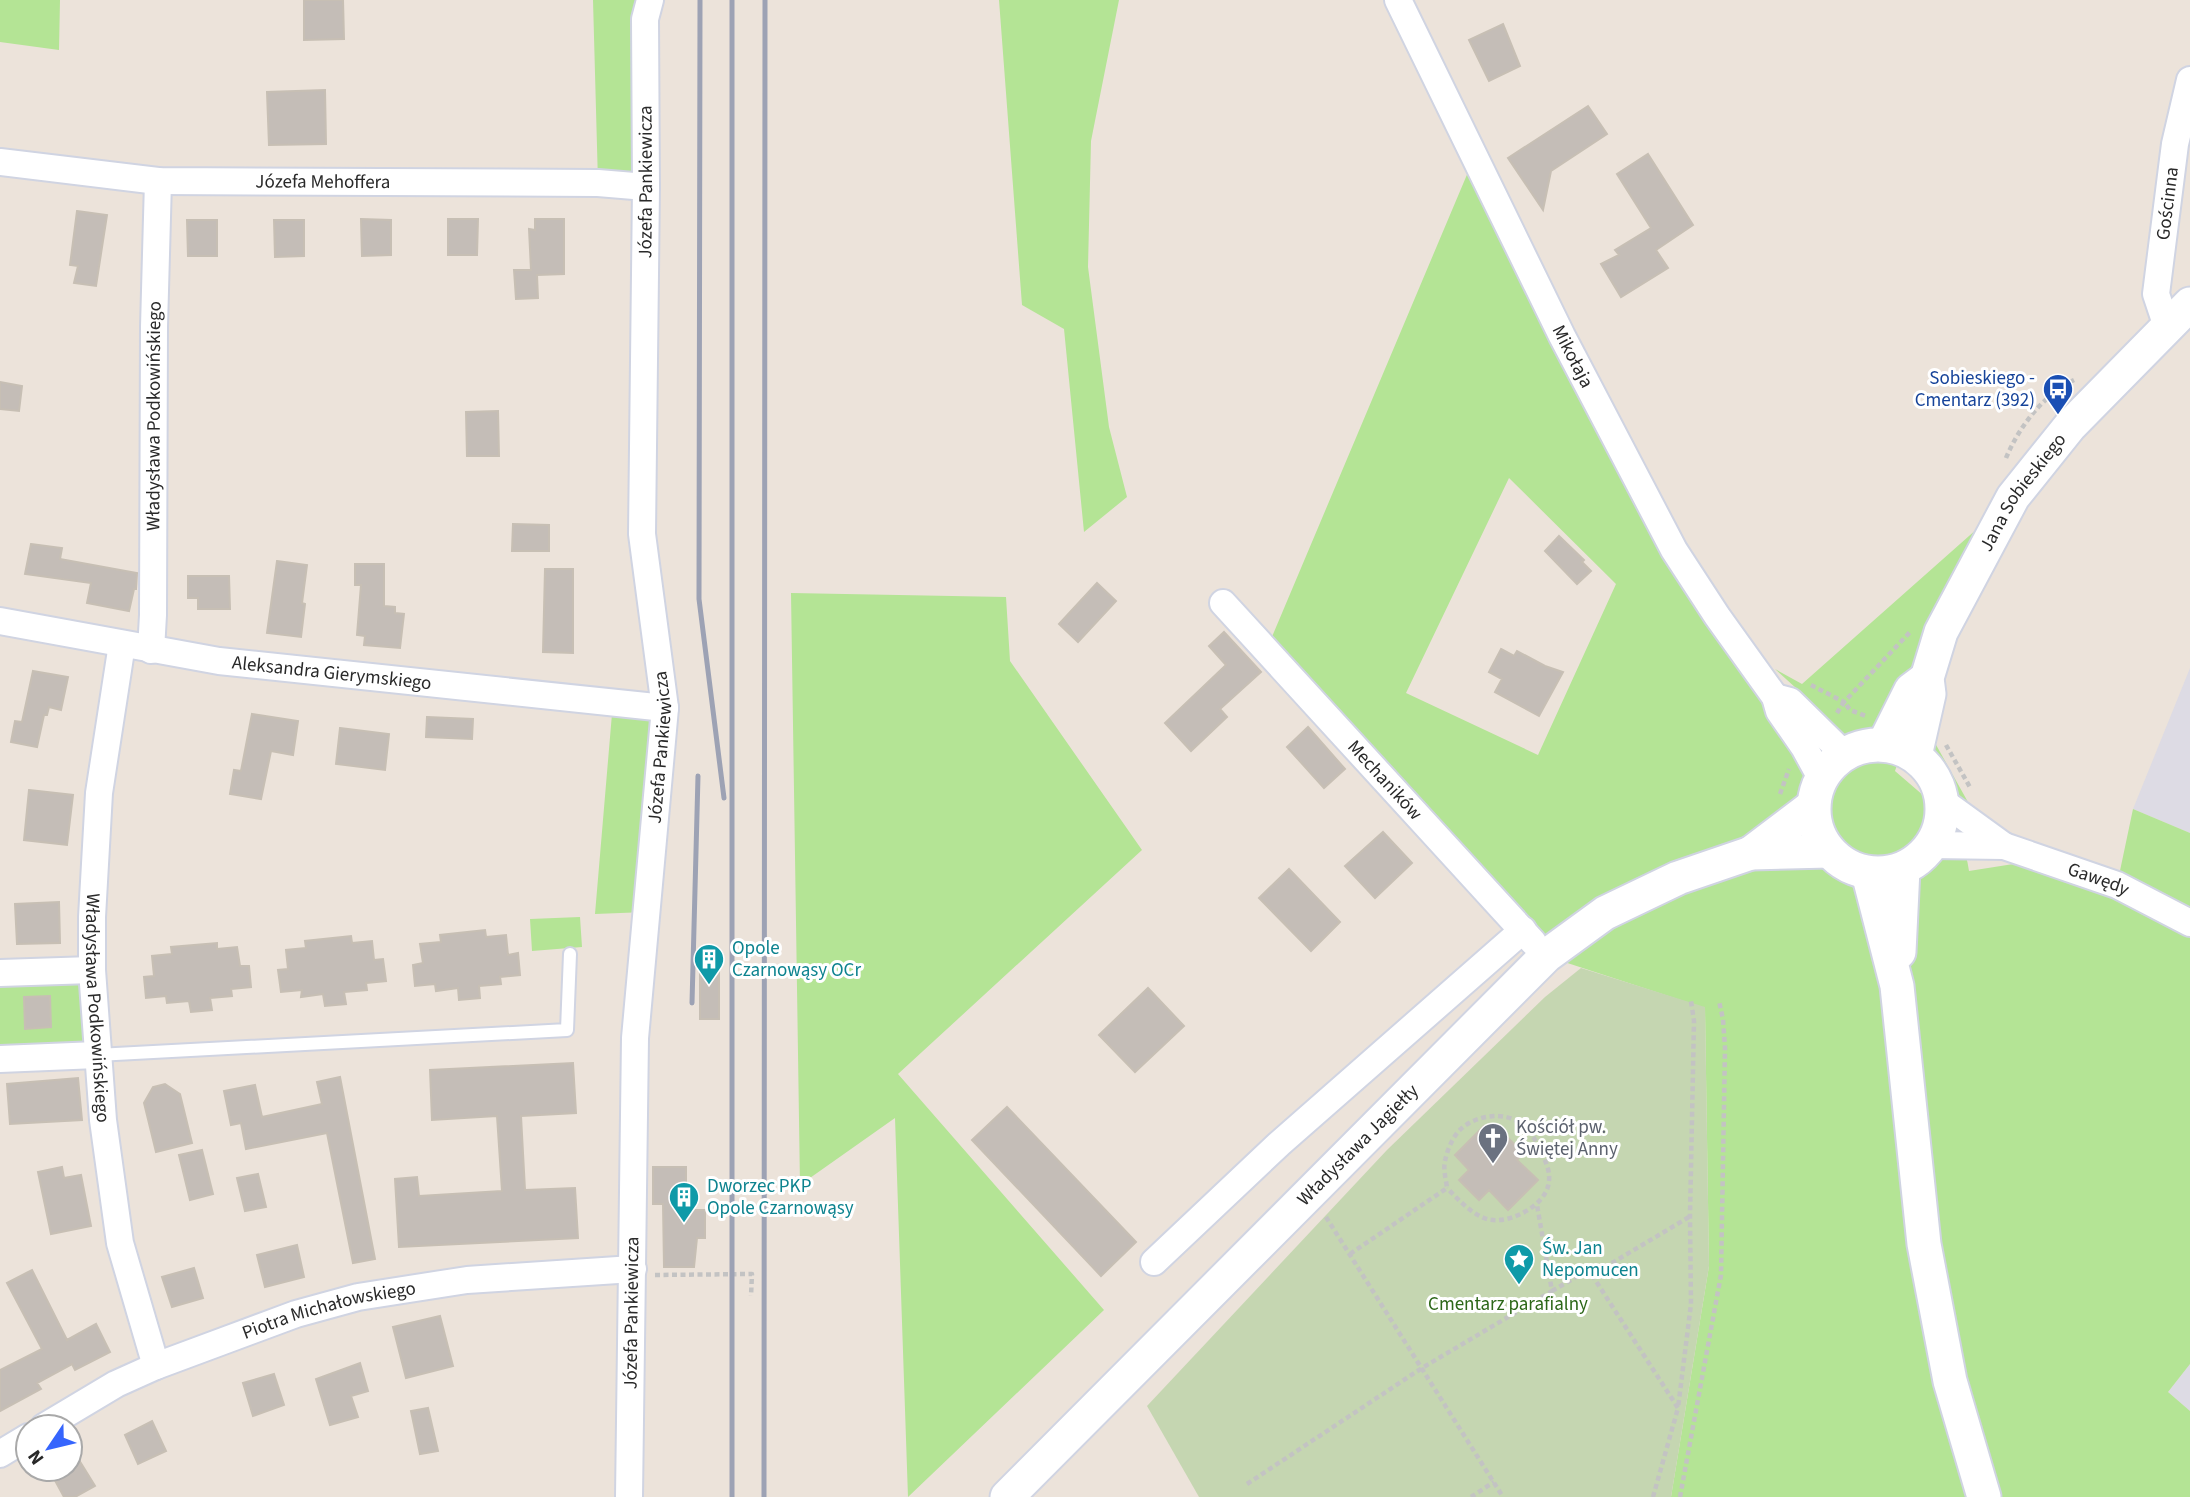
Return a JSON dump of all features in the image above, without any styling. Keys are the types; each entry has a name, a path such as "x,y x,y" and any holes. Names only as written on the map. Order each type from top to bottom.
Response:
{"street":[{"name":"Józefa Pankiewicza","path":"629,1497 635,1038 664,708 642,534 645,19 650,0"},
{"name":"Mikołaja","path":"1398,0 1556,325 1674,550 1775,697 1779,711 1804,747 1817,792"},
{"name":"Gościnna","path":"2178,316 2156,294 2175,144 2190,80"},
{"name":"Józefa Mehoffera","path":"0,162 158,181 598,183 646,187"},
{"name":"Władysława Podkowińskiego","path":"150,650 153,615 154,340 158,181"},
{"name":"Jana Sobieskiego","path":"1915,756 1929,694 1927,678 1941,632 2013,497 2070,426 2178,316"},
{"name":"Mechaników","path":"1223,603 1546,956"},
{"name":"Aleksandra Gierymskiego","path":"0,621 150,650 232,662 664,708"},
{"name":"Władysława Podkowińskiego","path":"122,644 99,793 92,970 97,1055 120,1243 156,1367"},
{"name":"Jana Sobieskiego","path":"1881,730 1911,690 1927,678"},
{"name":"Mikołaja","path":"1775,697 1790,701 1844,754"},
{"path":"1881,730 1928,768 1937,784 1957,795 1931,845 1919,859 1903,869 1868,873 1847,866 1829,852 1820,838 1815,822 1817,792 1831,764 1844,754 1863,746 1881,730"},
{"name":"Władysława Jagiełły","path":"1751,853 1817,792"},
{"name":"Gawędy","path":"1957,795 2004,846"},
{"name":"Gawędy","path":"1931,845 2004,846 2117,885 2190,923"},
{"name":"Władysława Jagiełły","path":"1007,1497 1546,956 1605,913 1678,878 1751,853 1829,852"},
{"path":"1897,986 1903,869"},
{"path":"1868,873 1897,986 1924,1244 1950,1381 1984,1497"},
{"path":"1154,1262 1279,1144 1522,930"},
{"path":"0,974 92,970"},
{"path":"0,1059 97,1055"},
{"name":"Piotra Michałowskiego","path":"67,1413 116,1384 156,1367 296,1314 358,1297 467,1280 633,1269"}],"lane":[{"path":"97,1055 567,1030 570,954"}],"path":[{"path":"1831,718 1917,624"},
{"path":"1806,682 1844,702 1850,710 1865,716 1881,730"},
{"path":"1940,734 1957,795"},
{"path":"1653,1497 1678,1408 1691,1304 1694,1021 1691,1001"},
{"path":"1680,1497 1721,1275 1725,1048 1719,1001"},
{"path":"1504,1116 1522,1124 1537,1144 1550,1170 1547,1191 1537,1205 1513,1218 1485,1219 1464,1206 1447,1188 1444,1164 1450,1146 1460,1129 1479,1118 1504,1116"},
{"path":"1350,1254 1447,1188"},
{"path":"1537,1205 1552,1290"},
{"path":"1320,1209 1503,1497"},
{"path":"1591,1275 1689,1217"},
{"path":"633,1269 646,1276 752,1274 751,1296"},
{"path":"1247,1484 1422,1368 1583,1273 1591,1275 1678,1408"},
{"path":"1471,1497 1494,1482"}],"shaded area":[{"path":"2190,668 2190,833 2133,809"},
{"path":"2190,1364 2190,1411 2168,1392"}],"green space":[{"path":"0,0 60,0 59,50 0,42"},
{"path":"593,0 650,0 646,187 598,183"},
{"path":"999,0 1119,0 1091,141 1088,267 1109,427 1127,497 1084,532 1064,329 1022,305"},
{"path":"1474,158 1562,336 1775,697 1797,689 1775,669 1802,684 2013,497 1941,632 1895,771 1931,803 1952,827 1966,855 1969,871 2046,859 2117,885 2133,809 2190,833 2190,1364 2168,1392 2190,1411 2190,1497 1671,1497 1709,1266 1705,1008 1546,956 1266,651","holes":["1509,478 1616,584 1538,755 1406,693"]},
{"path":"791,593 1006,597 1010,661 1142,850 898,1074 1104,1310 908,1497 895,1118 800,1185"},
{"path":"613,702 665,708 646,912 595,914"},
{"path":"1930,739 1935,743 1978,820 1949,794 1936,766"},
{"path":"580,917 582,947 532,951 530,919"},
{"name":"Cmentarz parafialny","path":"1581,968 1705,1007 1709,1266 1671,1497 1199,1497 1147,1406 1387,1150 1545,997"},
{"path":"92,970 97,1055 0,1059 0,973"}],"building":[{"path":"304,0 343,0 344,39 304,40"},
{"path":"1503,24 1520,66 1489,81 1469,40"},
{"path":"325,90 326,144 269,145 267,92"},
{"path":"1588,106 1607,134 1551,171 1543,210 1508,158"},
{"path":"1648,154 1693,225 1656,250 1668,268 1621,297 1601,264 1619,255 1615,250 1651,228 1617,174"},
{"path":"77,211 107,215 96,286 74,283 78,266 70,265"},
{"path":"361,219 391,220 391,255 362,256"},
{"path":"448,219 478,219 477,255 448,255"},
{"path":"535,219 564,219 564,274 537,275 538,298 516,299 514,270 531,270 529,229 535,230"},
{"path":"187,220 217,220 217,256 188,256"},
{"path":"274,220 304,220 304,256 275,257"},
{"path":"0,382 22,386 19,411 0,409"},
{"path":"498,411 499,456 467,456 466,412"},
{"path":"513,524 549,525 549,551 512,551"},
{"path":"1559,536 1584,560 1582,562 1591,571 1577,584 1545,551"},
{"path":"31,544 62,548 60,559 137,573 136,589 129,611 87,603 91,583 25,574"},
{"path":"277,561 307,565 301,637 267,633"},
{"path":"355,564 384,564 384,606 395,607 395,613 404,614 400,648 364,645 365,636 357,635 361,585 355,585"},
{"path":"545,569 573,569 573,653 543,652"},
{"path":"188,576 229,576 230,609 198,609 198,598 188,598"},
{"path":"1097,583 1116,601 1078,642 1059,624"},
{"path":"1224,632 1261,672 1220,709 1227,717 1191,751 1165,723 1226,665 1209,646"},
{"path":"1501,649 1514,656 1517,651 1563,672 1539,716 1495,692 1502,679 1489,672"},
{"path":"33,671 68,677 61,710 49,707 47,715 44,715 37,747 11,742 15,721 22,722"},
{"path":"252,714 298,721 293,755 271,751 261,799 230,794 234,770 241,771"},
{"path":"427,717 473,719 472,739 426,737"},
{"path":"1308,727 1345,769 1324,788 1287,747"},
{"path":"340,728 389,734 385,770 336,764"},
{"path":"29,790 73,795 67,845 24,840"},
{"path":"1383,832 1412,863 1375,898 1345,866"},
{"path":"1289,869 1340,922 1311,951 1259,898"},
{"path":"59,902 60,943 17,944 15,904"},
{"path":"485,930 486,937 506,935 508,955 518,953 520,975 500,977 501,984 479,986 480,998 459,1000 458,988 436,991 435,984 415,986 413,965 423,963 420,944 441,942 440,935"},
{"path":"351,936 352,943 372,941 374,960 383,959 386,981 366,983 367,990 344,992 346,1004 325,1006 323,994 301,997 302,990 281,992 278,970 288,969 286,950 306,948 305,941"},
{"path":"217,943 217,949 237,947 240,966 249,966 251,987 231,989 232,996 210,998 212,1010 191,1012 189,1001 167,1003 166,996 146,998 144,977 154,976 152,956 172,954 171,947"},
{"name":"Opole Czarnowąsy OCr","path":"700,954 719,955 719,1019 700,1019"},
{"path":"1148,988 1184,1026 1135,1072 1099,1035"},
{"path":"50,996 51,1027 25,1029 24,997"},
{"path":"573,1063 576,1113 521,1116 525,1190 575,1188 578,1238 399,1247 395,1179 417,1177 419,1196 502,1191 497,1116 432,1120 430,1070"},
{"path":"340,1077 375,1259 353,1263 327,1133 246,1149 241,1123 231,1125 224,1091 255,1085 262,1117 322,1104 317,1082"},
{"path":"78,1078 82,1120 10,1124 7,1084"},
{"path":"165,1084 180,1094 192,1143 156,1152 144,1103 153,1087"},
{"path":"1007,1107 1136,1242 1101,1276 972,1140"},
{"name":"Kościół pw. Świętej Anny","path":"1484,1126 1499,1141 1505,1135 1523,1153 1517,1160 1538,1180 1508,1210 1489,1190 1479,1200 1459,1180 1469,1170 1455,1155"},
{"path":"202,1150 213,1194 190,1200 179,1155"},
{"path":"62,1167 64,1178 81,1175 91,1226 51,1234 38,1172"},
{"name":"Dworzec PKP Opole Czarnowąsy","path":"653,1167 686,1167 686,1203 693,1203 693,1210 705,1210 705,1238 697,1238 694,1267 664,1267 663,1204 653,1204"},
{"path":"258,1174 266,1207 245,1211 237,1178"},
{"path":"297,1245 304,1277 265,1287 257,1255"},
{"path":"194,1268 203,1298 172,1307 162,1277"},
{"path":"32,1270 67,1340 96,1324 110,1352 75,1370 72,1364 37,1383 41,1389 0,1411 0,1370 42,1349 7,1283"},
{"path":"440,1316 453,1366 406,1378 393,1327"},
{"path":"360,1363 368,1391 351,1396 358,1417 330,1425 316,1379"},
{"path":"274,1374 284,1405 253,1416 243,1383"},
{"path":"428,1408 438,1451 420,1454 411,1411"},
{"path":"152,1421 166,1451 138,1464 125,1435"},
{"path":"84,1468 95,1486 75,1497 64,1497 56,1483 84,1483"}],"railway":[{"path":"700,0 699,599 724,798"},
{"path":"732,0 732,1497"},
{"path":"764,1497 765,0"},
{"path":"692,1003 698,776"}],"place":[{"name":"Sobieskiego - Cmentarz (392)","path":"2058,416"},
{"name":"Opole Czarnowąsy OCr","path":"709,986"},
{"name":"Kościół pw. Świętej Anny","path":"1493,1165"},
{"name":"Dworzec PKP Opole Czarnowąsy","path":"684,1224"},
{"name":"Św. Jan Nepomucen","path":"1519,1286"}]}
